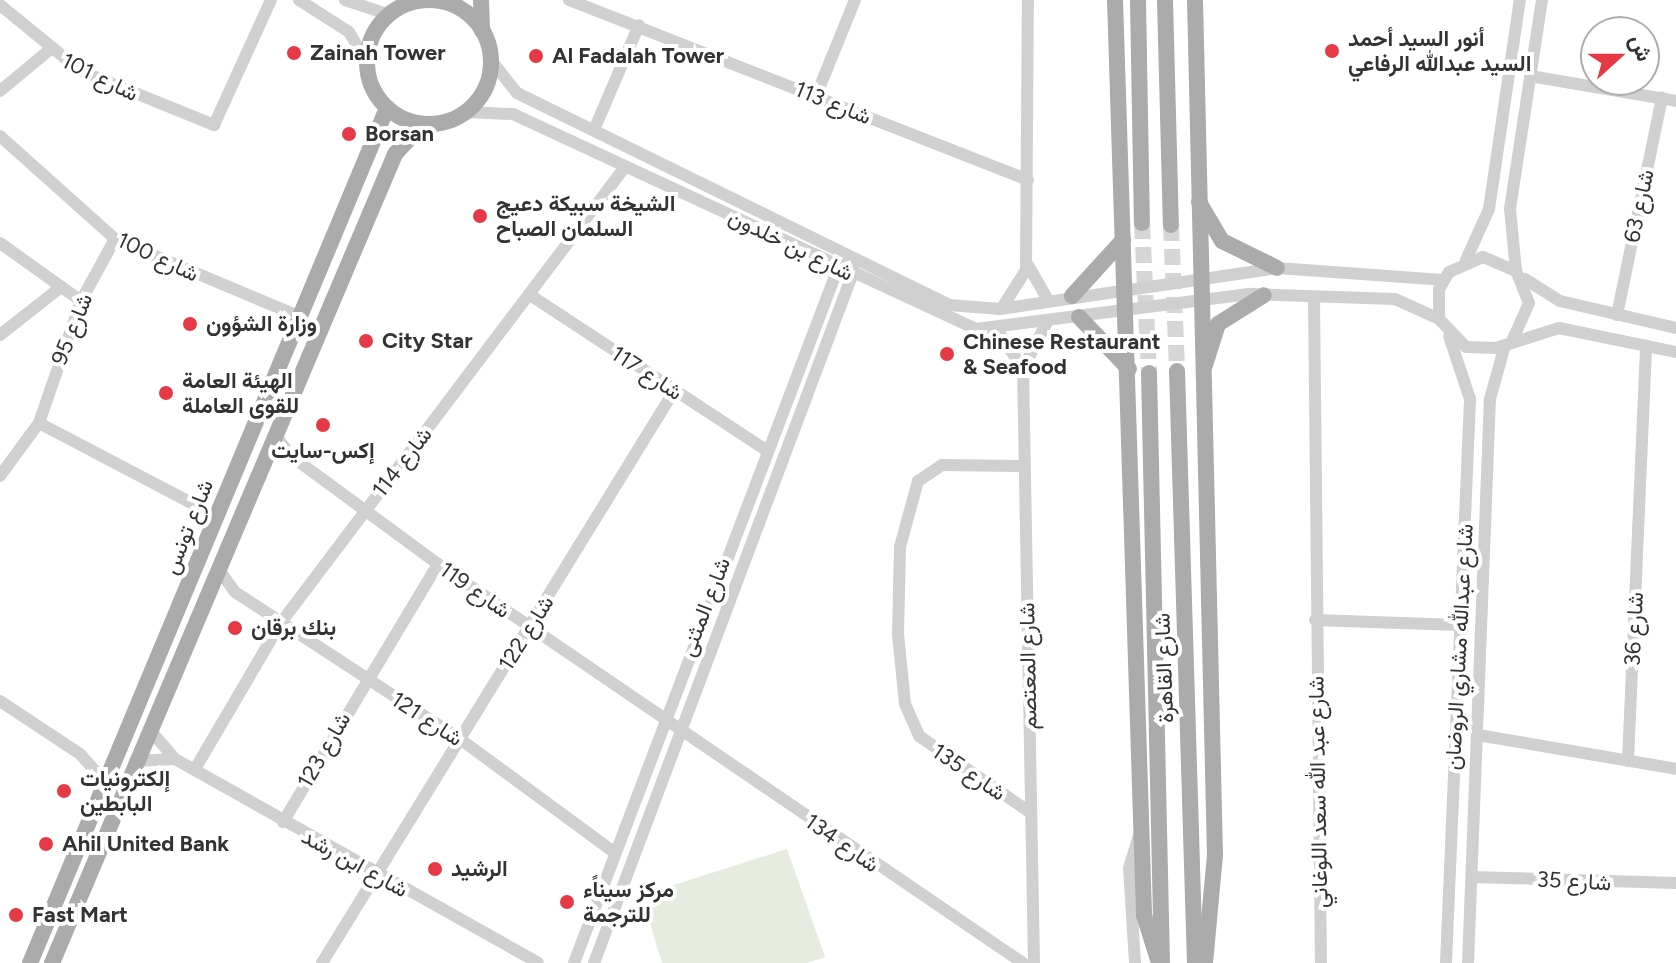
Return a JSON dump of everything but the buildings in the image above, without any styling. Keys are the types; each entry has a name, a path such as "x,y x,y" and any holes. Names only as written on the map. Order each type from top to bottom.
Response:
{"main road":[{"path":"481,0 482,31 490,59 482,94 465,112 423,124 387,108 367,62 371,39 390,15 426,0 458,8 482,31"},
{"path":"1115,0 1129,369 1140,833 1145,927 1160,963"},
{"path":"1138,0 1142,223"},
{"path":"1165,0 1171,225"},
{"path":"1195,0 1197,298 1215,855 1205,963"},
{"name":"شارع تونس","path":"30,963 387,108"},
{"name":"شارع تونس","path":"52,963 135,761 366,228 395,154 423,124"},
{"path":"1197,196 1222,241 1277,268"},
{"path":"345,211 365,208 366,228"},
{"path":"1072,296 1124,239"},
{"path":"1201,382 1218,324 1264,295"},
{"path":"1079,317 1129,369"},
{"name":"شارع القاهرة","path":"1177,371 1195,963"},
{"name":"شارع القاهرة","path":"1149,373 1160,963"}],"street":[{"name":"شارع 101","path":"0,5 48,51 214,125 271,0"},
{"path":"299,0 349,32 367,62"},
{"path":"345,0 390,15"},
{"name":"شارع 113","path":"569,0 1028,180"},
{"path":"816,96 855,0"},
{"path":"1000,309 1018,293 1027,262 1028,0"},
{"path":"1439,319 1443,280 1466,260 1490,202 1520,0"},
{"path":"1509,342 1529,303 1518,273 1510,209 1542,0"},
{"path":"594,130 639,25"},
{"path":"0,91 48,51"},
{"name":"شارع بن خلدون","path":"490,59 512,90 949,305 1000,309 1125,288 1277,268 1443,280"},
{"path":"1530,76 1676,101"},
{"name":"شارع 63","path":"1617,315 1662,98"},
{"name":"شارع بن خلدون","path":"465,112 513,114 956,323 998,331 1197,298 1264,295 1395,299"},
{"name":"شارع 100","path":"0,136 115,239 298,316"},
{"name":"شارع 114","path":"195,769 280,624 625,167"},
{"path":"1490,202 1497,213 1510,209"},
{"name":"شارع 95","path":"0,476 39,423 81,301 115,239"},
{"path":"0,243 81,301"},
{"name":"شارع المثنى","path":"574,963 764,449 844,253"},
{"path":"1466,260 1492,258 1574,305 1676,328"},
{"name":"شارع المثنى","path":"594,963 677,730 858,260"},
{"path":"1027,262 1048,300"},
{"path":"1396,275 1401,287 1395,299 1439,319 1449,336 1476,350 1572,330 1676,352"},
{"path":"0,335 61,287"},
{"name":"شارع 117","path":"530,295 764,449"},
{"name":"شارع عبد الله سعد اللوغاني","path":"1314,297 1321,963"},
{"path":"1572,330 1560,316 1574,305"},
{"name":"شارع المعتصم","path":"1034,963 1023,369 1047,322"},
{"path":"998,331 1023,369"},
{"name":"شارع عبدالله مشاري الروضان","path":"1446,963 1470,399 1449,336"},
{"name":"شارع عبدالله مشاري الروضان","path":"1468,963 1490,399 1509,342"},
{"name":"شارع 36","path":"1628,761 1646,345"},
{"name":"شارع 122","path":"322,963 674,391"},
{"path":"1470,399 1480,392 1490,399"},
{"path":"39,423 193,504 212,528"},
{"name":"شارع 119","path":"276,436 291,456 365,511 663,719"},
{"path":"267,458 291,456"},
{"name":"شارع 135","path":"1023,466 949,464 926,472 907,503 897,582 905,704 915,731 1031,813"},
{"path":"193,504 222,502"},
{"path":"1464,524 1478,533 1486,529"},
{"path":"1463,555 1485,560"},
{"name":"شارع 123","path":"283,822 366,678 438,564"},
{"name":"شارع 121","path":"219,570 235,592 460,739 614,852"},
{"path":"209,594 235,592"},
{"path":"1315,620 1459,625"},
{"path":"0,701 80,754 107,784"},
{"path":"0,719 11,710"},
{"name":"شارع 134","path":"663,719 1023,963"},
{"name":"شارع ابن رشد","path":"149,729 175,759 374,874 538,963"},
{"path":"1478,735 1676,769"},
{"path":"80,754 120,752"},
{"name":"شارع ابن رشد","path":"135,761 175,759"},
{"path":"1135,963 1129,868 1140,833"},
{"name":"شارع 35","path":"1472,877 1676,883"}],"shaded area":[{"path":"787,849 825,957 807,963 662,963 649,920 655,891"}],"tunnel":[{"path":"1142,223 1149,373"},
{"path":"1171,225 1177,371"}],"place":[{"name":"أنور السيد أحمد السيد عبدالله الرفاعي","path":"1332,51"},
{"name":"Zainah Tower","path":"294,53"},
{"name":"Al Fadalah Tower","path":"536,56"},
{"name":"Borsan","path":"349,134"},
{"name":"الشيخة سبيكة دعيج السلمان الصباح","path":"480,216"},
{"name":"وزارة الشؤون","path":"190,324"},
{"name":"City Star","path":"366,341"},
{"name":"Chinese Restaurant & Seafood","path":"947,354"},
{"name":"الهيئة العامة للقوى العاملة","path":"166,393"},
{"name":"إكس-سايت","path":"323,425"},
{"name":"بنك برقان","path":"235,628"},
{"name":"إلكترونيات البابطين","path":"64,791"},
{"name":"Ahil United Bank","path":"46,844"},
{"name":"الرشيد","path":"435,869"},
{"name":"مركز سيناًء للترجمة","path":"567,902"},
{"name":"Fast Mart","path":"16,915"}]}
